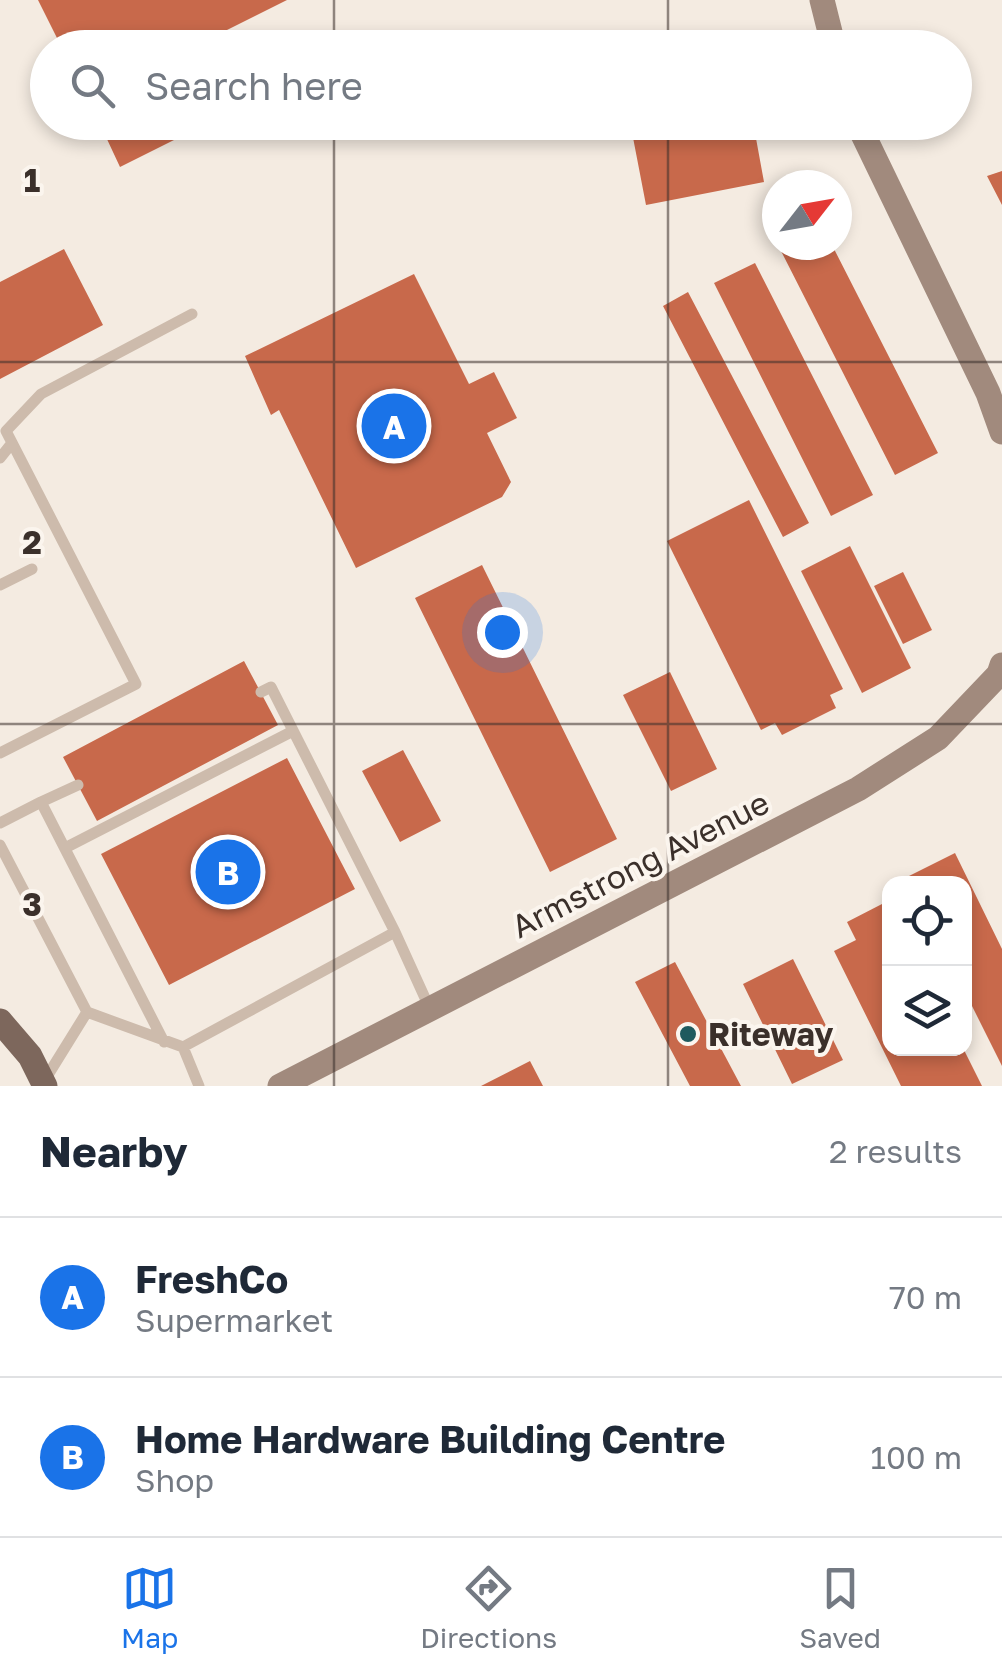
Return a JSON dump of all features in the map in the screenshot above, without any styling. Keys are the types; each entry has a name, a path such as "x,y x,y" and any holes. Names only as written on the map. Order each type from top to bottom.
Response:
{"main road":[{"path":"0,1022 30,1056 44,1084"}],"street":[{"path":"822,0 830,30"},
{"path":"867,140 988,393 1002,432"},
{"name":"Armstrong Avenue","path":"280,1086 313,1078 430,1009 858,788 938,738 999,674 1002,665"}],"lane":[{"path":"0,753 136,684 6,431 40,394 192,314"},
{"path":"0,458 12,443"},
{"path":"0,586 32,570"},
{"path":"266,690 294,731 430,1009"},
{"path":"65,848 294,731"},
{"path":"0,823 78,785"},
{"path":"42,802 164,1042"},
{"path":"0,845 87,1012 183,1047 395,932"},
{"path":"44,1084 87,1012"},
{"path":"183,1047 198,1086"}],"building":[{"path":"38,0 287,0 227,30 53,30"},
{"path":"107,140 174,140 120,167"},
{"path":"633,140 756,140 762,182 646,205"},
{"path":"1002,171 1002,205 987,176"},
{"path":"64,249 103,325 0,379 0,282"},
{"path":"786,260 840,260 938,453 895,475"},
{"path":"755,263 873,495 831,516 714,283"},
{"path":"414,274 469,384 494,372 517,418 487,433 511,482 502,497 356,568 279,410 271,415 245,356"},
{"path":"688,292 809,523 783,537 663,306"},
{"path":"749,500 843,689 830,695 836,708 782,735 775,723 761,730 667,541"},
{"path":"850,546 911,668 862,693 801,571"},
{"path":"482,565 617,839 550,872 415,598"},
{"path":"903,572 932,630 903,644 874,586"},
{"path":"244,661 278,725 97,821 63,757"},
{"path":"670,672 717,769 671,791 623,695"},
{"path":"403,750 441,821 400,842 362,771"},
{"path":"287,758 355,889 169,985 101,854"},
{"path":"955,853 966,876 909,876"},
{"path":"972,888 1002,949 1002,1066 972,1006"},
{"path":"882,904 882,1048 834,951 856,940 847,922"},
{"path":"793,959 843,1060 792,1084 743,984"},
{"name":"Riteway","path":"675,962 741,1086 690,1086 635,982"},
{"path":"886,1056 967,1056 982,1086 901,1086"},
{"path":"530,1061 543,1086 481,1086"}],"place":[{"name":"FreshCo","path":"394,426"},
{"name":"Home Hardware Building Centre","path":"228,872"},
{"name":"Riteway","path":"688,1034"}]}
